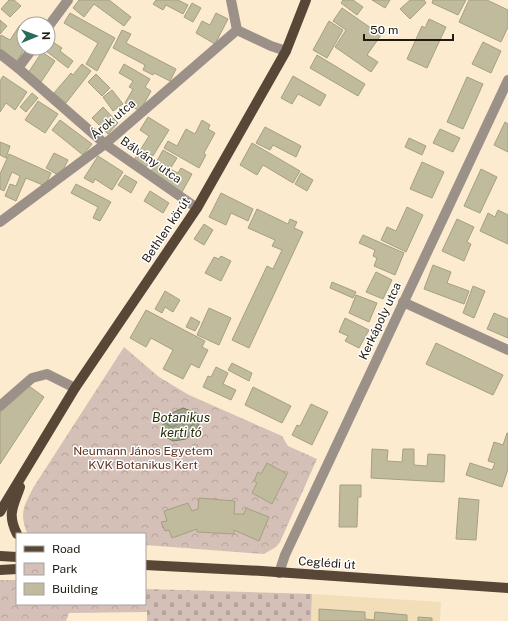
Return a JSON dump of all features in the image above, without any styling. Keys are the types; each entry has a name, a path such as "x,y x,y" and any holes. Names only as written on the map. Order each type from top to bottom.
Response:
{"main road":[{"name":"Bethlen körút","path":"29,465 75,388 197,208 286,51 306,0"},
{"path":"0,512 29,465"},
{"path":"17,533 13,525 11,512 29,465"},
{"path":"0,556 16,557"},
{"name":"Ceglédi út","path":"146,565 508,588"},
{"path":"0,570 16,569"}],"street":[{"path":"56,16 68,0"},
{"path":"231,0 238,30 271,46 286,51"},
{"name":"Árok utca","path":"0,222 105,144 238,30"},
{"path":"18,68 27,56"},
{"path":"0,68 3,57"},
{"name":"Bálvány utca","path":"3,57 18,68 105,144 197,208"},
{"name":"Kerkápoly utca","path":"279,573 288,548 508,80"},
{"path":"403,302 508,350"},
{"path":"0,406 32,378 48,374 75,388"}],"shaded area":[{"path":"312,594 441,602 440,621 311,621"}],"green space":[{"name":"Neumann János Egyetem KVK Botanikus Kert","path":"124,347 159,377 189,395 282,436 288,446 317,459 280,542 276,547 264,554 146,545 146,533 27,533 23,515 27,500 33,488"},
{"path":"0,580 16,580 16,605 146,605 146,600 147,612 69,613 66,621 0,621"},
{"path":"146,589 312,594 311,621 147,621"}],"water":[{"name":"Botanikus kerti tó","path":"183,408 199,414 201,420 196,430 186,439 173,441 164,436 161,427 172,413"}],"building":[{"path":"9,0 14,0 21,6 10,17 1,9"},
{"path":"79,0 109,0 131,17 124,26 94,4 84,17 73,8"},
{"path":"156,0 178,0 188,5 183,14 166,5 163,10 153,4"},
{"path":"343,0 353,0 363,7 357,15 341,3"},
{"path":"372,0 390,0 385,8"},
{"path":"410,0 424,0 426,3 410,19 400,9"},
{"path":"433,0 466,0 458,15 432,3"},
{"path":"469,0 487,0 508,10 508,27 501,42 459,22"},
{"path":"192,3 201,8 193,22 184,17"},
{"path":"342,8 381,35 367,55 378,62 371,72 335,47 346,30 333,21"},
{"path":"70,13 115,38 97,71 86,64 98,43 64,23"},
{"path":"216,13 228,19 215,44 196,33 202,21 210,25"},
{"path":"429,19 446,27 427,68 407,59 422,26 425,28"},
{"path":"0,20 7,26 0,34"},
{"path":"329,21 343,30 327,58 313,50"},
{"path":"122,30 131,34 126,43 176,69 170,81 154,73 153,75 143,70 145,65 113,48"},
{"path":"16,31 16,56 20,56 17,61 0,50 1,35 10,40"},
{"path":"483,42 501,51 491,73 472,64"},
{"path":"56,44 62,48 60,51 73,61 68,68 52,56 56,56"},
{"path":"317,55 365,84 358,96 310,68"},
{"path":"39,56 48,56 55,61 41,82 28,73"},
{"path":"82,64 91,71 66,103 54,93 71,73 73,75"},
{"path":"124,64 150,79 145,87 151,91 140,111 125,103 133,89 129,87 133,81 119,73"},
{"path":"96,74 110,88 102,96 88,82"},
{"path":"3,76 27,92 15,110 6,103 0,112 0,81"},
{"path":"293,76 326,95 320,106 298,94 292,104 281,98"},
{"path":"467,77 483,84 463,129 447,122"},
{"path":"112,90 123,104 113,111 103,97"},
{"path":"32,93 38,98 26,112 20,107"},
{"path":"38,101 58,114 45,133 25,120"},
{"path":"103,107 118,123 108,134 92,118"},
{"path":"148,117 169,130 146,167 134,160 149,136 140,130"},
{"path":"60,120 92,144 83,155 52,130"},
{"path":"202,120 210,125 208,129 215,133 204,153 206,155 199,168 164,148 168,141 177,146 186,129 195,134"},
{"path":"505,122 508,124 508,152 494,145"},
{"path":"265,127 301,146 296,157 273,145 270,150 256,143"},
{"path":"440,129 460,138 453,152 433,143"},
{"path":"409,138 426,146 422,155 405,147"},
{"path":"0,142 10,146 6,158 0,155"},
{"path":"252,143 300,171 293,183 263,165 257,175 240,165"},
{"path":"163,150 177,158 170,169 178,173 181,168 192,174 182,192 150,173"},
{"path":"54,153 68,160 60,176 46,168"},
{"path":"9,154 51,173 45,186 26,178 16,201 5,196 10,184 16,186 20,176 12,172 4,191 0,189 0,174"},
{"path":"98,156 123,172 112,190 95,179 93,183 84,178"},
{"path":"422,162 444,172 432,198 410,189"},
{"path":"481,169 497,177 480,213 464,206"},
{"path":"301,173 313,180 307,191 295,184"},
{"path":"125,175 137,182 131,193 118,185"},
{"path":"76,184 111,202 100,221 93,218 98,207 71,193"},
{"path":"150,191 169,203 163,213 144,201"},
{"path":"221,193 253,209 248,221 231,213 226,225 209,217"},
{"path":"407,207 423,215 406,252 381,240 387,227 396,231"},
{"path":"257,209 288,224 290,219 297,222 294,228 303,232 249,348 232,340 267,266 273,269 282,250 272,246 275,240 248,228"},
{"path":"498,210 508,215 508,244 480,231 488,213 495,217"},
{"path":"457,219 474,227 467,242 471,244 464,261 442,251"},
{"path":"204,224 213,230 204,245 194,239"},
{"path":"363,235 404,253 395,275 374,266 377,258 373,256 375,250 359,243"},
{"path":"221,256 231,261 221,281 205,273 214,257 219,259"},
{"path":"433,265 451,272 447,283 469,291 464,304 424,289"},
{"path":"376,272 392,280 383,299 366,292"},
{"path":"332,282 356,292 353,298 330,288"},
{"path":"473,286 485,291 474,318 463,313"},
{"path":"165,291 180,300 173,312 165,307 162,313 155,309"},
{"path":"356,295 377,303 369,322 349,313"},
{"path":"209,308 231,318 219,345 197,335"},
{"path":"146,310 205,341 202,347 208,350 199,368 191,364 183,379 163,369 173,350 151,338 146,347 130,338"},
{"path":"494,313 508,319 508,338 487,329"},
{"path":"191,317 200,322 195,331 186,327"},
{"path":"345,318 369,330 359,348 345,341 348,336 339,332"},
{"path":"436,343 503,375 493,395 426,364"},
{"path":"232,363 252,373 249,381 228,370"},
{"path":"216,367 228,373 223,384 236,390 231,400 203,387 208,376 211,377"},
{"path":"29,386 44,397 0,464 0,412"},
{"path":"253,387 291,406 282,423 245,405"},
{"path":"311,404 328,412 312,445 292,435 297,425 300,426"},
{"path":"507,433 508,469 502,487 466,475 470,463 492,470 495,463 488,461 494,442 503,445"},
{"path":"372,449 388,450 387,461 402,462 403,449 414,449 414,465 427,466 428,454 445,455 444,482 371,478"},
{"path":"267,463 287,474 272,504 252,493 257,483 254,481 258,472 261,474"},
{"path":"340,485 361,485 361,497 358,497 357,527 339,527"},
{"path":"199,498 235,501 234,514 244,514 246,508 269,517 259,541 234,530 234,534 197,532 197,529 172,538 169,530 165,531 161,522 167,521 164,511 188,503 192,511 198,509"},
{"path":"459,498 479,500 476,540 456,539"},
{"path":"319,609 365,612 365,619 374,620 375,612 407,615 407,621 319,621"},
{"path":"418,617 432,618 432,621 418,621"}]}
